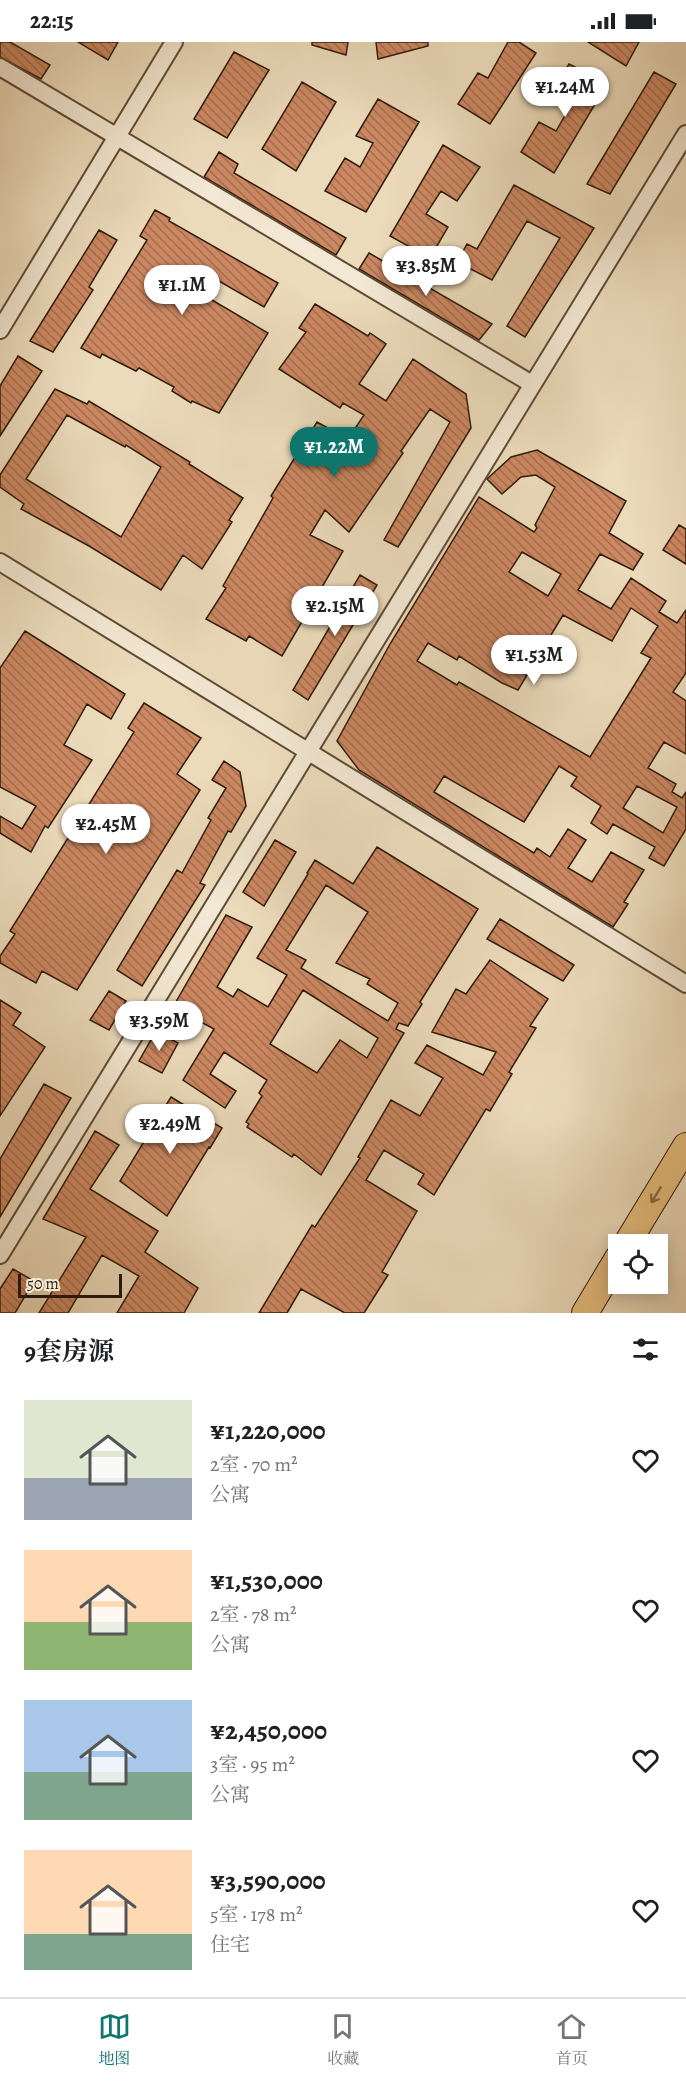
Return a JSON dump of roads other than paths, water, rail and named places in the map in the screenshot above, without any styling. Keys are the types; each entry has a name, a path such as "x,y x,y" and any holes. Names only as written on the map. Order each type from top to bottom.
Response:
{"main road":[{"path":"633,1234 686,1146"},
{"path":"653,1234 686,1179"},
{"path":"585,1313 608,1275"},
{"path":"605,1313 616,1294"}],"street":[{"path":"0,330 174,42"},
{"path":"0,67 532,384"},
{"path":"0,1255 686,134"},
{"path":"0,562 686,984"}]}
